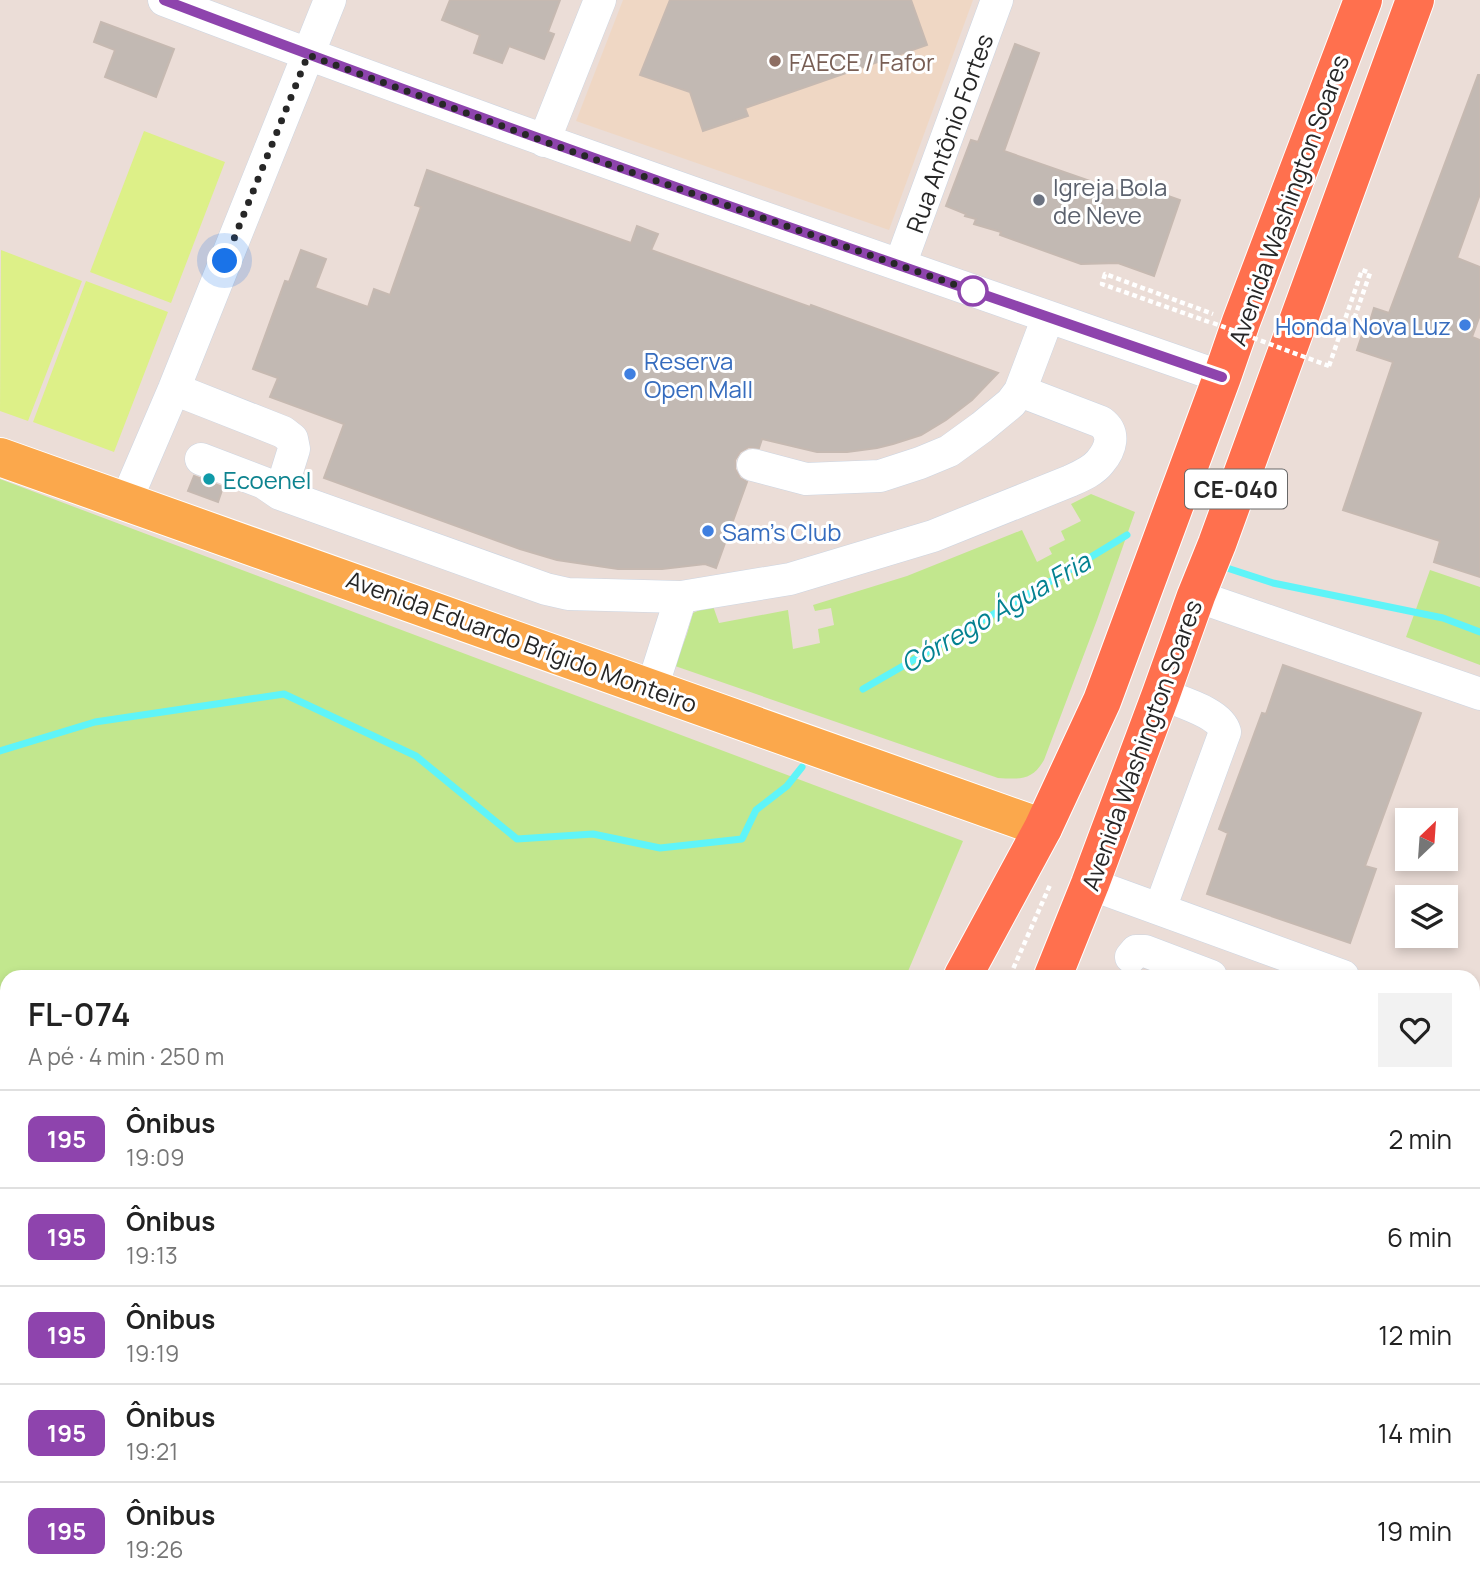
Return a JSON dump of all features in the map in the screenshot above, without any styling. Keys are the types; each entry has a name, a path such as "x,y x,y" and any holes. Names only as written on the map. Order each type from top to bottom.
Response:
{"highway":[{"name":"Avenida Washington Soares","path":"966,970 1043,828 1102,701 1222,377 1227,323 1363,0"},
{"name":"Avenida Washington Soares","path":"1055,970 1217,544 1415,0"}],"main road":[{"name":"Avenida Eduardo Brígido Monteiro","path":"0,457 1043,828"}],"street":[{"path":"164,0 544,141 1222,377"},
{"path":"126,501 174,389 330,0"},
{"path":"544,141 600,0"},
{"name":"Rua Antônio Fortes","path":"900,265 998,0"},
{"path":"753,465 806,479 880,476 949,451 982,427 1020,391 1048,317"},
{"path":"174,389 283,432 292,439 294,449 280,494"},
{"path":"201,458 264,483 280,494 546,589 568,593 681,597 790,579 933,536 1070,481 1100,462 1111,438 1107,426 1020,391"},
{"path":"1196,596 1480,694"},
{"path":"652,688 681,597"},
{"path":"1161,694 1214,717 1223,724 1224,732 1167,912 1145,957 1190,970"},
{"path":"1090,884 1326,970"}],"path":[{"path":"1227,323 1215,314 1105,274 1102,284 1227,323 1329,366 1362,270 1370,273 1352,326 1360,329"}],"shaded area":[{"name":"FAECE / Fafor","path":"623,0 973,0 889,230 576,121"}],"green space":[{"path":"144,131 225,162 171,303 90,272"},
{"path":"1,250 82,281 28,421 0,411"},
{"path":"86,281 168,312 114,452 33,422"},
{"path":"0,479 963,841 909,970 0,970"},
{"path":"1091,494 1135,512 1044,760 1030,775 998,778 675,666 693,613 711,605 719,623 788,610 793,649 820,643 818,629 834,625 831,608 815,611 813,605 907,576 1022,530 1037,562 1052,554 1049,548 1065,540 1061,531 1081,521 1071,504"},
{"path":"1430,570 1480,587 1480,665 1406,637"}],"building":[{"path":"450,0 560,0 548,32 554,34 544,59 509,46 502,63 474,53 480,35 442,20"},
{"path":"670,0 911,0 927,45 745,108 748,116 703,131 690,92 640,75"},
{"path":"101,22 174,49 156,97 105,77 115,50 94,42"},
{"name":"Igreja Bola de Neve","path":"1015,44 1039,53 1004,151 1133,196 1137,185 1180,200 1154,276 1118,263 1081,264 974,224 976,219 946,206 971,140 978,142"},
{"path":"1478,75 1480,194 1457,258 1480,267 1480,315 1472,337 1480,340 1480,577 1434,562 1440,541 1343,510 1393,362 1357,350 1374,308 1389,313"},
{"path":"427,170 631,243 637,226 658,234 651,250 998,373 972,400 946,420 921,435 893,444 847,452 817,452 762,439 759,448 749,447 740,452 735,460 735,469 740,478 747,482 716,568 705,564 662,569 618,569 557,560 520,549 324,478 344,424 270,397 278,378 253,369 285,281 289,282 301,250 326,259 315,288 368,307 374,289 390,295 421,207 415,205"},
{"path":"194,476 223,487 218,502 188,491"},
{"path":"1283,665 1421,713 1365,866 1376,869 1350,943 1207,894 1228,833 1219,829 1262,713 1266,714"}],"waterway":[{"name":"Córrego Água Fria","path":"863,689 1127,535"},
{"name":"Córrego Água Fria","path":"1227,568 1273,583 1443,618 1480,632"},
{"name":"Córrego Água Fria","path":"0,751 95,722 284,694 416,756 517,839 593,834 660,848 742,839 756,810 787,786 802,767"}],"bus line":[{"name":"195","path":"164,0 565,149 1222,377"}],"place":[{"name":"FAECE / Fafor","path":"775,61"},
{"name":"Igreja Bola de Neve","path":"1039,200"},
{"name":"Honda Nova Luz","path":"1465,325"},
{"name":"Reserva Open Mall","path":"630,374"},
{"name":"Ecoenel","path":"209,479"},
{"name":"Sam's Club","path":"708,531"}],"route":[{"path":"225,261 308,55 565,149 973,291"}]}
